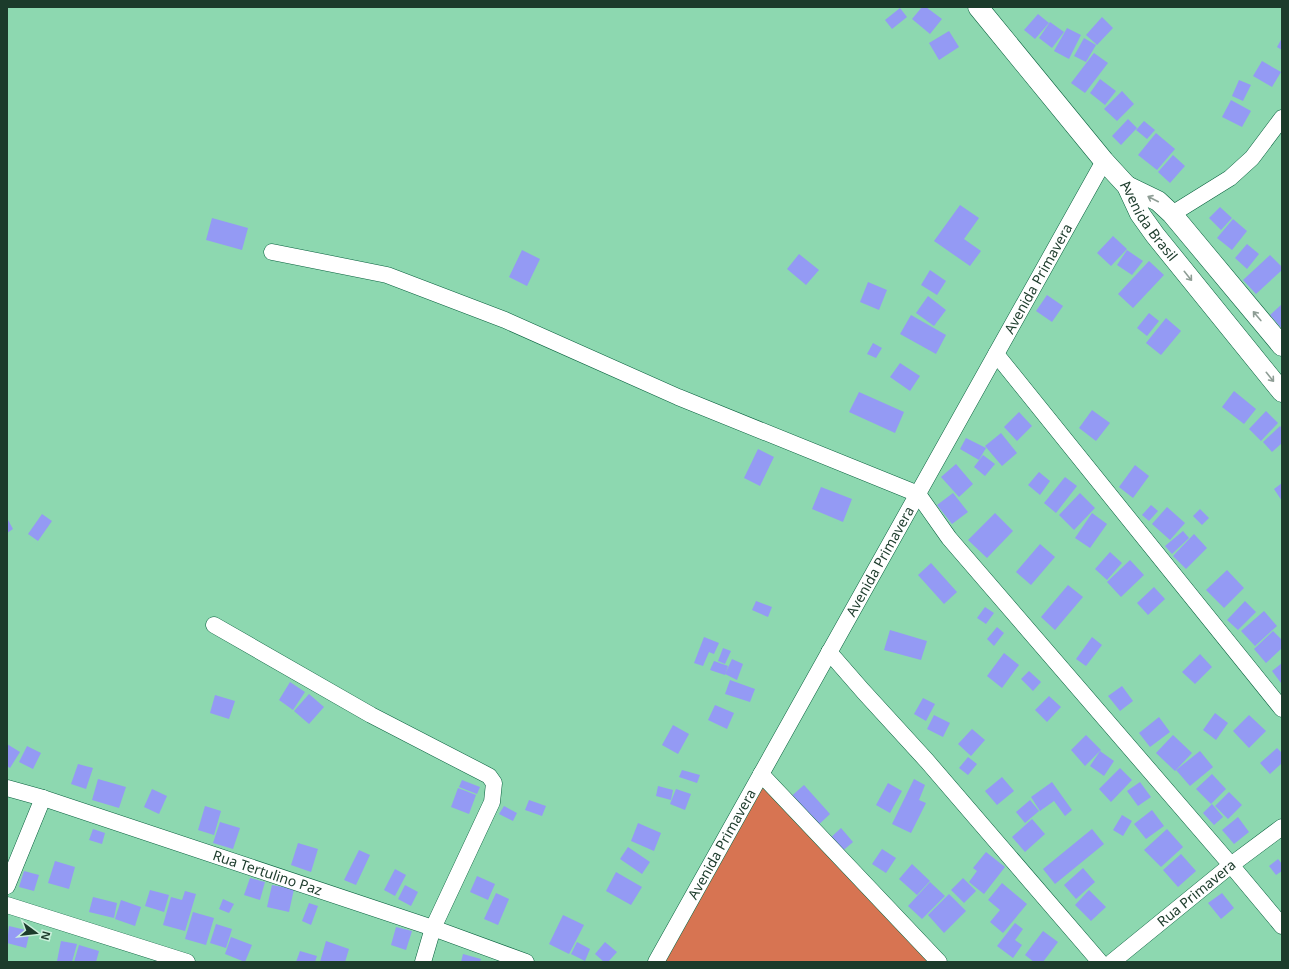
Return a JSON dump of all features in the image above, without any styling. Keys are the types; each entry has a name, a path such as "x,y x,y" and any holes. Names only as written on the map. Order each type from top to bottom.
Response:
{"street":[{"path":"978,7 1104,161 1127,186"},
{"path":"1172,214 1230,178 1252,158 1282,118"},
{"name":"Avenida Primavera","path":"656,962 1104,161"},
{"name":"Avenida Brasil","path":"1127,186 1158,201 1172,214 1282,346"},
{"name":"Avenida Brasil","path":"1127,186 1140,214 1155,235 1282,392"},
{"path":"272,252 387,275 505,320 678,397 918,494 949,538 1282,926"},
{"path":"996,354 1282,709"},
{"path":"214,625 371,715 489,776 494,783 492,802 433,928 423,962"},
{"path":"829,652 863,692 927,761 1100,962"},
{"path":"761,774 939,962"},
{"name":"Rua Tertulino Paz","path":"7,788 42,798 433,928 526,962"},
{"path":"7,886 42,798"},
{"name":"Rua Primavera","path":"1112,962 1231,865 1282,827"},
{"path":"7,905 187,962"}],"shaded area":[{"path":"761,774 939,962 656,962"}],"building":[{"path":"922,7 926,7 942,19 930,34 912,19"},
{"path":"900,8 907,17 892,29 885,20"},
{"path":"1038,14 1049,23 1035,39 1024,30"},
{"path":"1102,17 1113,28 1097,45 1086,35"},
{"path":"1050,22 1064,32 1052,48 1039,38"},
{"path":"1067,28 1081,35 1069,59 1054,51"},
{"path":"949,31 959,47 939,60 929,43"},
{"path":"1084,38 1096,45 1086,62 1074,56"},
{"path":"1282,38 1282,50 1277,47"},
{"path":"1094,53 1108,63 1085,93 1071,83"},
{"path":"1262,61 1281,72 1272,87 1253,76"},
{"path":"1100,79 1116,91 1105,105 1090,93"},
{"path":"1239,80 1251,85 1243,101 1232,96"},
{"path":"1122,91 1134,104 1117,121 1104,109"},
{"path":"1231,100 1251,111 1242,127 1222,117"},
{"path":"1128,119 1137,128 1121,145 1112,136"},
{"path":"1144,121 1155,130 1147,139 1136,130"},
{"path":"1156,133 1175,149 1157,170 1138,155"},
{"path":"1173,155 1185,166 1170,183 1158,172"},
{"path":"960,205 979,218 964,239 981,251 970,266 934,241"},
{"path":"1220,207 1232,218 1221,230 1209,218"},
{"path":"212,218 248,228 242,250 206,240"},
{"path":"1233,219 1247,231 1232,250 1217,238"},
{"path":"1113,236 1127,249 1111,266 1097,253"},
{"path":"1247,244 1259,254 1247,269 1235,258"},
{"path":"522,250 540,259 527,286 509,277"},
{"path":"1127,250 1143,261 1132,275 1117,265"},
{"path":"799,254 819,270 806,285 787,269"},
{"path":"1270,255 1282,267 1282,270 1256,294 1243,280"},
{"path":"1149,261 1164,275 1133,308 1118,294"},
{"path":"930,270 946,281 937,295 921,285"},
{"path":"868,282 887,290 879,310 860,302"},
{"path":"1047,295 1063,306 1052,322 1036,311"},
{"path":"928,296 946,310 934,326 916,313"},
{"path":"1282,304 1282,329 1270,315"},
{"path":"1149,313 1159,321 1147,336 1137,328"},
{"path":"911,315 946,335 936,354 900,334"},
{"path":"1166,318 1181,331 1161,355 1146,343"},
{"path":"873,343 882,348 876,358 867,354"},
{"path":"900,363 920,376 910,391 890,377"},
{"path":"1234,391 1256,409 1244,424 1222,407"},
{"path":"859,392 904,412 895,433 849,412"},
{"path":"1092,410 1110,423 1096,441 1079,428"},
{"path":"1266,411 1278,423 1261,441 1249,429"},
{"path":"1019,412 1032,426 1017,441 1004,427"},
{"path":"1280,426 1282,428 1282,443 1272,452 1263,442"},
{"path":"1001,433 1017,453 1002,466 985,446"},
{"path":"966,438 986,448 979,460 960,449"},
{"path":"758,449 774,457 760,486 744,478"},
{"path":"983,455 995,464 985,476 974,467"},
{"path":"956,464 973,484 959,497 941,477"},
{"path":"1135,465 1149,476 1133,498 1119,487"},
{"path":"1039,472 1050,481 1040,495 1028,485"},
{"path":"1065,477 1077,486 1056,513 1044,503"},
{"path":"1282,483 1282,501 1274,489"},
{"path":"821,487 852,499 843,522 812,509"},
{"path":"953,493 968,512 952,524 937,505"},
{"path":"1080,493 1095,508 1074,530 1059,515"},
{"path":"1151,505 1158,511 1149,521 1142,515"},
{"path":"1167,507 1185,523 1170,540 1152,524"},
{"path":"1200,509 1209,518 1202,525 1193,516"},
{"path":"995,513 1013,531 987,558 968,540"},
{"path":"1092,513 1107,524 1090,548 1075,538"},
{"path":"42,514 52,521 38,541 28,534"},
{"path":"7,518 13,529 7,533"},
{"path":"1183,531 1189,538 1172,554 1165,546"},
{"path":"1194,534 1207,548 1186,569 1173,556"},
{"path":"1040,544 1055,557 1031,585 1016,572"},
{"path":"1110,552 1122,563 1107,580 1095,569"},
{"path":"1130,560 1144,575 1121,597 1107,582"},
{"path":"931,563 957,592 944,604 918,575"},
{"path":"1227,570 1244,588 1224,608 1206,590"},
{"path":"1068,585 1083,597 1055,630 1041,617"},
{"path":"1154,587 1165,599 1148,615 1137,603"},
{"path":"756,601 772,607 768,617 752,610"},
{"path":"1245,601 1256,612 1238,630 1227,620"},
{"path":"985,607 994,613 986,624 977,618"},
{"path":"1264,611 1277,626 1255,646 1241,631"},
{"path":"997,627 1004,633 994,646 987,639"},
{"path":"890,630 927,641 921,660 884,650"},
{"path":"1273,631 1282,640 1282,648 1266,663 1254,649"},
{"path":"704,637 719,643 714,654 709,652 703,666 694,663"},
{"path":"1092,637 1102,645 1086,666 1076,659"},
{"path":"723,648 731,651 725,664 718,661"},
{"path":"1004,653 1019,665 1002,688 987,676"},
{"path":"1200,654 1212,667 1195,684 1182,672"},
{"path":"732,659 743,664 737,680 725,674"},
{"path":"714,661 728,666 725,675 710,670"},
{"path":"1282,663 1282,681 1281,683 1272,671"},
{"path":"1029,671 1041,682 1033,691 1021,679"},
{"path":"730,680 755,689 750,702 725,694"},
{"path":"290,682 305,692 293,710 279,700"},
{"path":"1122,686 1133,701 1120,711 1108,696"},
{"path":"309,694 324,707 309,724 294,711"},
{"path":"215,695 235,701 229,719 210,713"},
{"path":"1049,696 1061,707 1047,722 1035,710"},
{"path":"923,698 935,704 926,721 914,714"},
{"path":"715,705 734,713 727,729 708,720"},
{"path":"1215,713 1228,723 1216,740 1203,730"},
{"path":"934,715 950,723 943,737 927,729"},
{"path":"1249,715 1266,731 1249,748 1233,731"},
{"path":"1159,717 1170,732 1150,747 1139,733"},
{"path":"673,725 689,734 678,754 662,745"},
{"path":"972,729 985,740 971,756 958,744"},
{"path":"1086,735 1101,750 1085,766 1071,750"},
{"path":"1173,735 1192,753 1175,771 1156,753"},
{"path":"7,744 20,752 10,768 7,766"},
{"path":"27,746 41,753 33,769 19,762"},
{"path":"1277,748 1282,753 1282,763 1270,774 1260,763"},
{"path":"1100,751 1114,761 1104,776 1090,766"},
{"path":"1200,751 1213,767 1190,786 1176,770"},
{"path":"968,757 977,764 968,775 959,768"},
{"path":"78,764 93,768 86,789 71,784"},
{"path":"1120,768 1132,780 1111,802 1099,789"},
{"path":"682,770 700,775 697,783 679,777"},
{"path":"1212,774 1226,789 1211,804 1196,789"},
{"path":"1002,777 1014,791 997,805 985,791"},
{"path":"98,779 126,787 119,808 92,800"},
{"path":"914,779 925,785 919,800 926,803 911,833 892,824"},
{"path":"462,780 480,787 477,794 459,787"},
{"path":"1052,782 1072,810 1065,816 1054,801 1040,811 1031,797"},
{"path":"1140,782 1151,797 1138,806 1127,791"},
{"path":"888,783 902,791 890,813 876,805"},
{"path":"804,785 830,814 814,829 787,800"},
{"path":"658,786 673,790 671,800 656,796"},
{"path":"458,788 476,795 469,814 451,807"},
{"path":"152,789 167,796 159,814 144,807"},
{"path":"676,789 691,794 685,810 670,804"},
{"path":"1229,792 1242,805 1228,819 1215,806"},
{"path":"529,800 546,806 542,816 525,810"},
{"path":"1030,800 1039,811 1025,823 1016,812"},
{"path":"1212,804 1223,817 1214,825 1203,813"},
{"path":"205,806 221,811 214,835 198,830"},
{"path":"504,806 517,813 513,821 499,814"},
{"path":"1152,810 1164,826 1146,839 1134,824"},
{"path":"1122,815 1132,821 1123,836 1113,830"},
{"path":"1238,817 1249,832 1234,844 1222,830"},
{"path":"1032,819 1045,834 1025,852 1012,837"},
{"path":"220,822 240,828 233,849 213,843"},
{"path":"638,823 661,833 654,851 631,841"},
{"path":"841,828 853,842 838,855 826,842"},
{"path":"93,829 105,833 102,844 89,840"},
{"path":"1092,829 1104,844 1055,884 1043,869"},
{"path":"1167,829 1183,847 1161,867 1144,850"},
{"path":"298,843 318,849 311,872 291,865"},
{"path":"628,847 650,862 642,874 620,859"},
{"path":"882,849 896,858 886,873 872,864"},
{"path":"359,850 370,855 356,885 344,880"},
{"path":"986,852 1005,867 984,894 969,882 977,871 973,868"},
{"path":"1181,854 1196,871 1178,887 1163,870"},
{"path":"1278,859 1282,864 1282,871 1276,875 1269,866"},
{"path":"55,861 75,867 69,889 48,883"},
{"path":"912,864 930,881 917,895 899,879"},
{"path":"1083,868 1095,882 1076,899 1064,885"},
{"path":"395,869 406,875 395,896 384,890"},
{"path":"24,871 39,875 34,891 19,887"},
{"path":"616,872 642,887 631,905 606,891"},
{"path":"477,876 495,884 488,900 470,892"},
{"path":"250,878 265,882 260,900 244,895"},
{"path":"963,878 976,891 964,903 951,890"},
{"path":"930,882 945,896 922,919 908,906"},
{"path":"1002,883 1027,904 1003,933 990,922 1000,910 988,900"},
{"path":"272,885 294,889 289,912 267,907"},
{"path":"405,885 418,892 411,906 398,899"},
{"path":"150,890 169,895 164,912 145,906"},
{"path":"1089,890 1106,907 1091,921 1075,905"},
{"path":"185,891 196,894 185,931 163,925 171,897 182,900"},
{"path":"496,893 509,899 498,925 484,919"},
{"path":"1222,893 1234,908 1221,919 1208,903"},
{"path":"949,894 966,911 944,933 928,915"},
{"path":"93,897 117,903 114,918 89,912"},
{"path":"223,899 234,904 229,913 219,909"},
{"path":"121,900 141,907 135,926 115,919"},
{"path":"309,903 318,906 311,925 302,921"},
{"path":"193,912 214,918 206,945 185,939"},
{"path":"563,915 584,925 569,954 549,944"},
{"path":"1015,923 1023,929 1015,940 1022,945 1013,958 997,946"},
{"path":"216,924 232,929 226,948 210,943"},
{"path":"9,926 30,931 26,948 7,943"},
{"path":"396,927 412,931 406,950 391,945"},
{"path":"1043,931 1058,942 1043,962 1034,962 1025,955"},
{"path":"231,937 252,945 245,962 225,954"},
{"path":"61,941 77,944 72,962 57,961"},
{"path":"326,941 349,949 345,962 320,962"},
{"path":"577,942 590,949 585,961 571,954"},
{"path":"605,942 617,952 608,962 604,962 595,954"},
{"path":"79,945 99,951 96,962 74,962"},
{"path":"300,951 317,956 315,962 296,962"},
{"path":"463,954 481,959 480,962 461,962"}]}
